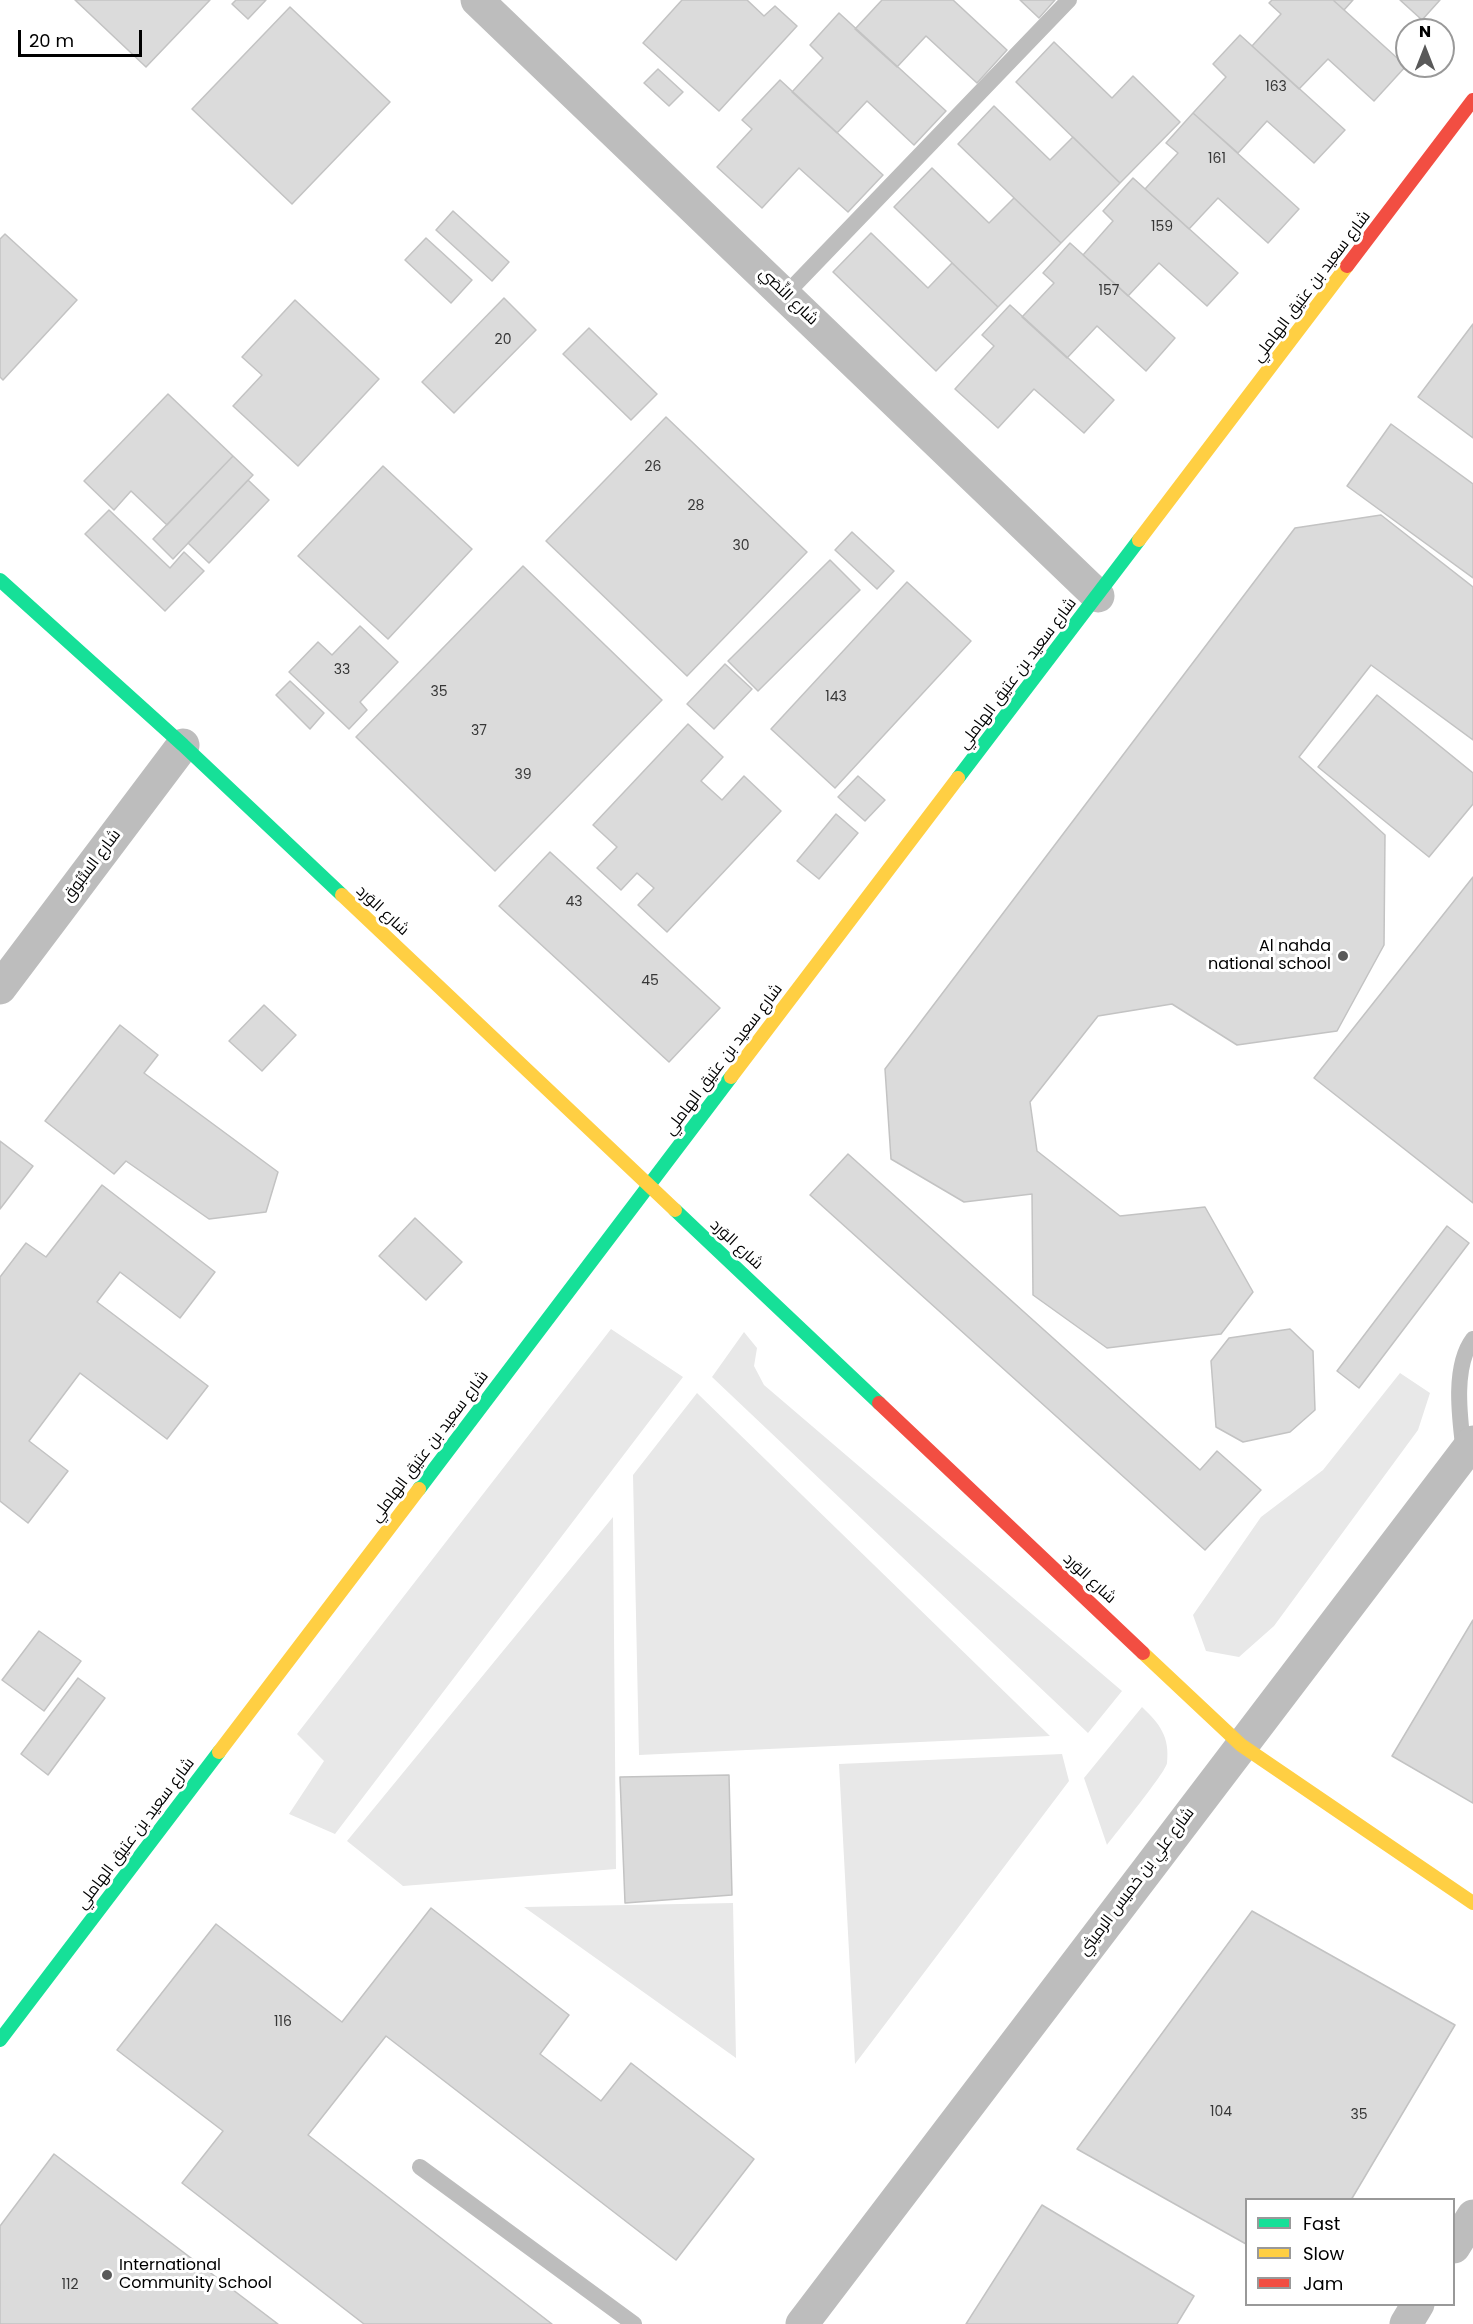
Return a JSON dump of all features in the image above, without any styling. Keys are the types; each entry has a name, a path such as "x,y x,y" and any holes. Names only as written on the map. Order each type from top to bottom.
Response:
{"street":[{"name":"شارع النِّصَي","path":"477,0 786,294 1098,596"},
{"name":"شارع سعيد بن عتيق الهاملي","path":"0,2040 1473,100"},
{"name":"شارع الوَرد","path":"0,580 183,745 1241,1745 1473,1903"},
{"name":"شارع السُّبُوق","path":"0,988 183,745"},
{"name":"شارع علي بن خميس الرميثي","path":"802,2324 1468,1448"},
{"path":"1455,2245 1473,2216"},
{"path":"1406,2324 1417,2306"}],"lane":[{"path":"786,294 1069,0"},
{"path":"1468,1448 1459,1419 1460,1384 1466,1349 1473,1339"},
{"path":"420,2167 634,2324"}],"shaded area":[{"path":"611,1329 683,1377 335,1834 289,1814 324,1761 297,1734"},
{"path":"744,1332 757,1348 754,1366 764,1385 1122,1691 1088,1733 712,1377"},
{"path":"1400,1373 1430,1393 1418,1430 1274,1626 1239,1657 1206,1651 1193,1615 1261,1517 1323,1470"},
{"path":"697,1393 1050,1736 639,1755 633,1475"},
{"path":"613,1517 616,1869 403,1886 347,1841"},
{"path":"1142,1707 1154,1719 1165,1738 1167,1763 1150,1790 1107,1845 1084,1778"},
{"path":"1062,1754 1069,1781 855,2064 839,1764"},
{"path":"733,1903 736,2058 524,1907"}],"building":[{"path":"75,0 210,0 146,67"},
{"path":"236,0 266,0 248,19 232,4"},
{"path":"682,0 747,0 764,16 775,6 797,26 719,111 643,43"},
{"path":"882,0 953,0 1007,50 977,83 926,36 897,67 855,29"},
{"path":"1020,0 1055,0 1039,18"},
{"path":"1272,0 1333,0 1395,56 1395,78 1374,101 1328,59 1299,89 1252,46 1281,14 1269,3"},
{"path":"1333,0 1353,0 1344,10"},
{"path":"1400,0 1440,0 1424,18 1420,18"},
{"path":"290,7 390,102 292,204 192,109"},
{"path":"839,13 946,111 914,145 867,101 837,133 792,92 823,58 810,45"},
{"path":"1240,35 1345,130 1314,163 1267,121 1238,153 1193,113 1226,77 1213,64"},
{"path":"1054,42 1112,98 1133,76 1180,122 1120,183 1016,82"},
{"path":"658,69 683,92 669,106 644,83"},
{"path":"780,80 883,175 848,212 799,168 762,208 717,167 752,129 742,120"},
{"path":"994,106 1050,160 1073,137 1120,183 1061,243 958,144"},
{"path":"1193,113 1299,209 1268,243 1218,198 1189,229 1145,189 1178,153 1166,143"},
{"path":"932,168 989,223 1014,198 1061,243 998,307 894,207"},
{"path":"1133,178 1238,273 1207,306 1159,263 1128,296 1083,255 1113,221 1103,211"},
{"path":"453,211 509,262 492,281 436,230"},
{"path":"871,233 928,288 952,263 998,307 936,371 833,272"},
{"path":"5,234 77,300 3,380 0,377 0,239"},
{"path":"426,238 472,280 451,303 405,260"},
{"path":"1070,243 1175,338 1146,371 1097,326 1067,358 1022,317 1054,283 1043,273"},
{"path":"504,298 536,330 454,413 422,382"},
{"path":"295,300 379,379 298,466 233,406 262,375 242,357"},
{"path":"1010,305 1114,400 1084,433 1034,389 998,428 955,389 994,346 982,335"},
{"path":"1473,324 1473,438 1418,397"},
{"path":"589,328 657,394 631,420 563,354"},
{"path":"168,394 233,456 167,525 131,491 114,510 84,481"},
{"path":"666,417 807,552 687,676 546,541"},
{"path":"1391,424 1473,484 1473,578 1347,486"},
{"path":"233,456 253,475 173,559 153,539"},
{"path":"383,466 472,549 388,639 298,556"},
{"path":"248,480 269,500 209,563 188,543"},
{"path":"109,510 170,568 184,552 204,571 165,611 85,534"},
{"path":"1381,515 1473,587 1473,740 1371,665 1299,757 1385,835 1384,945 1337,1031 1237,1045 1172,1004 1098,1016 1030,1102 1037,1151 1120,1216 1205,1207 1253,1292 1221,1334 1107,1348 1033,1295 1032,1194 964,1202 891,1159 885,1069 1295,528"},
{"path":"852,532 894,571 877,589 835,550"},
{"path":"830,560 860,590 758,691 728,661"},
{"path":"523,566 662,700 495,871 356,737"},
{"path":"907,582 971,641 835,788 771,729"},
{"path":"360,626 398,662 360,702 367,710 349,729 289,672 318,642 332,655"},
{"path":"725,664 752,689 714,729 687,704"},
{"path":"290,681 324,713 310,729 276,695"},
{"path":"1377,695 1473,773 1473,804 1429,857 1318,767"},
{"path":"688,724 723,757 701,781 722,800 744,776 781,811 667,932 638,905 654,888 637,873 621,890 597,868 617,847 593,825"},
{"path":"858,776 885,800 865,821 838,797"},
{"path":"836,814 858,833 819,879 797,861"},
{"path":"550,852 720,1008 669,1062 499,906"},
{"path":"1473,877 1473,1203 1314,1078"},
{"path":"264,1005 296,1035 262,1071 229,1041"},
{"path":"120,1025 158,1055 144,1073 278,1172 266,1212 209,1219 126,1161 114,1174 45,1121"},
{"path":"0,1141 33,1166 0,1209"},
{"path":"848,1154 1200,1470 1217,1451 1261,1490 1205,1550 810,1195"},
{"path":"102,1185 215,1272 180,1318 120,1272 97,1302 208,1386 167,1439 80,1373 29,1441 68,1471 28,1523 0,1501 0,1277 26,1243 46,1257"},
{"path":"415,1218 462,1262 426,1300 379,1256"},
{"path":"1447,1226 1469,1243 1359,1388 1337,1371"},
{"path":"1290,1329 1313,1351 1315,1410 1290,1432 1243,1442 1216,1427 1211,1361 1229,1338"},
{"path":"1473,1620 1473,1803 1392,1756"},
{"path":"39,1631 81,1661 44,1711 2,1680"},
{"path":"78,1678 105,1698 48,1775 21,1754"},
{"path":"729,1775 732,1895 625,1903 620,1777"},
{"path":"431,1908 569,2015 540,2054 601,2101 631,2063 754,2159 676,2260 386,2036 308,2135 552,2324 364,2324 182,2183 223,2131 117,2050 216,1924 342,2022"},
{"path":"1252,1911 1455,2025 1352,2198 1245,2198 1245,2243 1077,2149"},
{"name":"International Community School","path":"54,2154 278,2324 0,2324 0,2226"},
{"path":"1042,2205 1194,2296 1177,2324 966,2324"}],"traffic: fast":[{"path":"958,778 1139,540"},
{"path":"0,580 183,745 342,895"},
{"path":"419,1489 731,1077"},
{"path":"675,1210 879,1403"},
{"path":"0,2040 219,1752"}],"traffic: slow":[{"path":"1139,540 1347,266"},
{"path":"731,1077 958,778"},
{"path":"342,895 675,1210"},
{"path":"219,1752 419,1489"},
{"path":"1143,1653 1241,1745 1473,1903"}],"traffic: jam":[{"path":"1347,266 1473,100"},
{"path":"879,1403 1143,1653"}],"place":[{"name":"Al nahda national school","path":"1343,956"},
{"name":"International Community School","path":"107,2275"}]}
